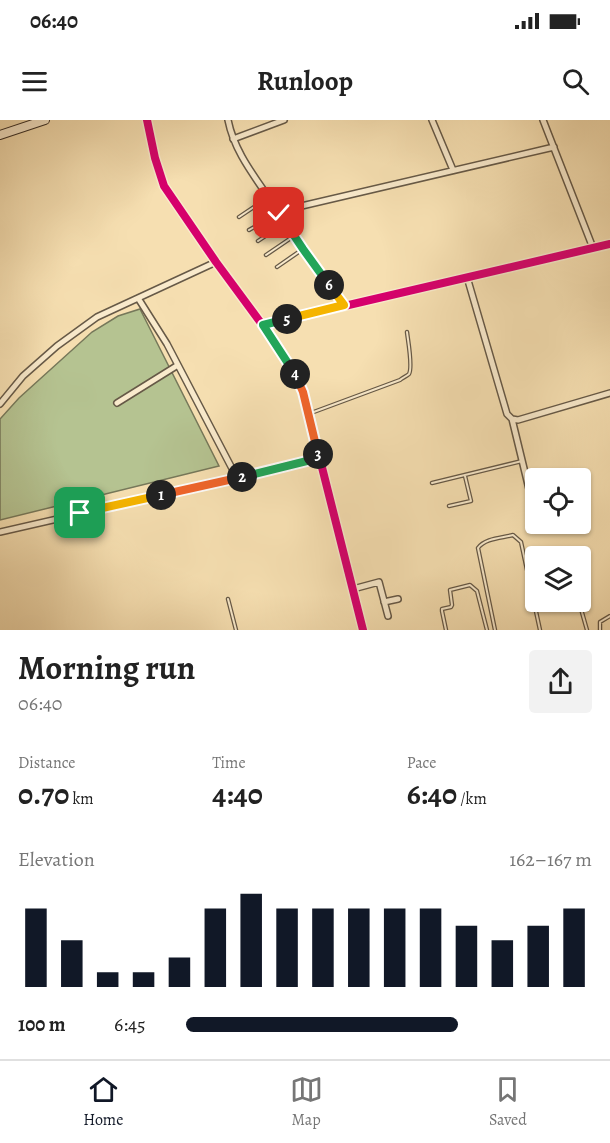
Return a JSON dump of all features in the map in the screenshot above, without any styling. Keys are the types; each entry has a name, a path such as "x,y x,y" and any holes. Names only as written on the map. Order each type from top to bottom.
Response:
{"main road":[{"path":"0,135 45,120"}],"street":[{"path":"147,120 164,186 263,325 297,378 303,392 363,630"},
{"path":"228,120 237,150 285,223 344,305"},
{"path":"232,139 284,120"},
{"path":"432,120 453,171"},
{"path":"543,120 593,248"},
{"path":"279,213 554,147"},
{"path":"263,325 610,244"},
{"path":"1,400 23,376 57,346 97,317 216,262"},
{"path":"467,277 507,414 512,419 525,473"},
{"path":"138,298 167,344 237,478"},
{"path":"117,403 178,365"},
{"path":"512,419 518,420 610,393"},
{"path":"0,532 319,458"},
{"path":"353,590 379,582 388,616"},
{"path":"384,602 398,599"}],"lane":[{"path":"239,217 269,197"},
{"path":"249,230 279,213"},
{"path":"258,241 285,223"},
{"path":"266,255 294,236"},
{"path":"277,267 303,249"},
{"path":"308,414 406,376 411,366 407,332"},
{"path":"432,483 522,461"},
{"path":"450,506 471,501 465,475"},
{"path":"495,630 478,548 485,541 513,535 521,542 540,630"},
{"path":"446,630 442,609 452,605 450,590 470,585 477,591 487,630"},
{"path":"228,599 236,630"},
{"path":"582,612 587,630"},
{"path":"600,630 600,622 610,616"}],"green space":[{"path":"140,309 219,466 0,520 0,419 19,398 92,332 118,316"}],"cycle path":[{"path":"147,120 164,186 275,342 303,392 363,630"},
{"path":"263,325 610,244"}],"route":[{"path":"80,513 319,458 303,392 290,364 263,325 344,305 279,213"}]}
